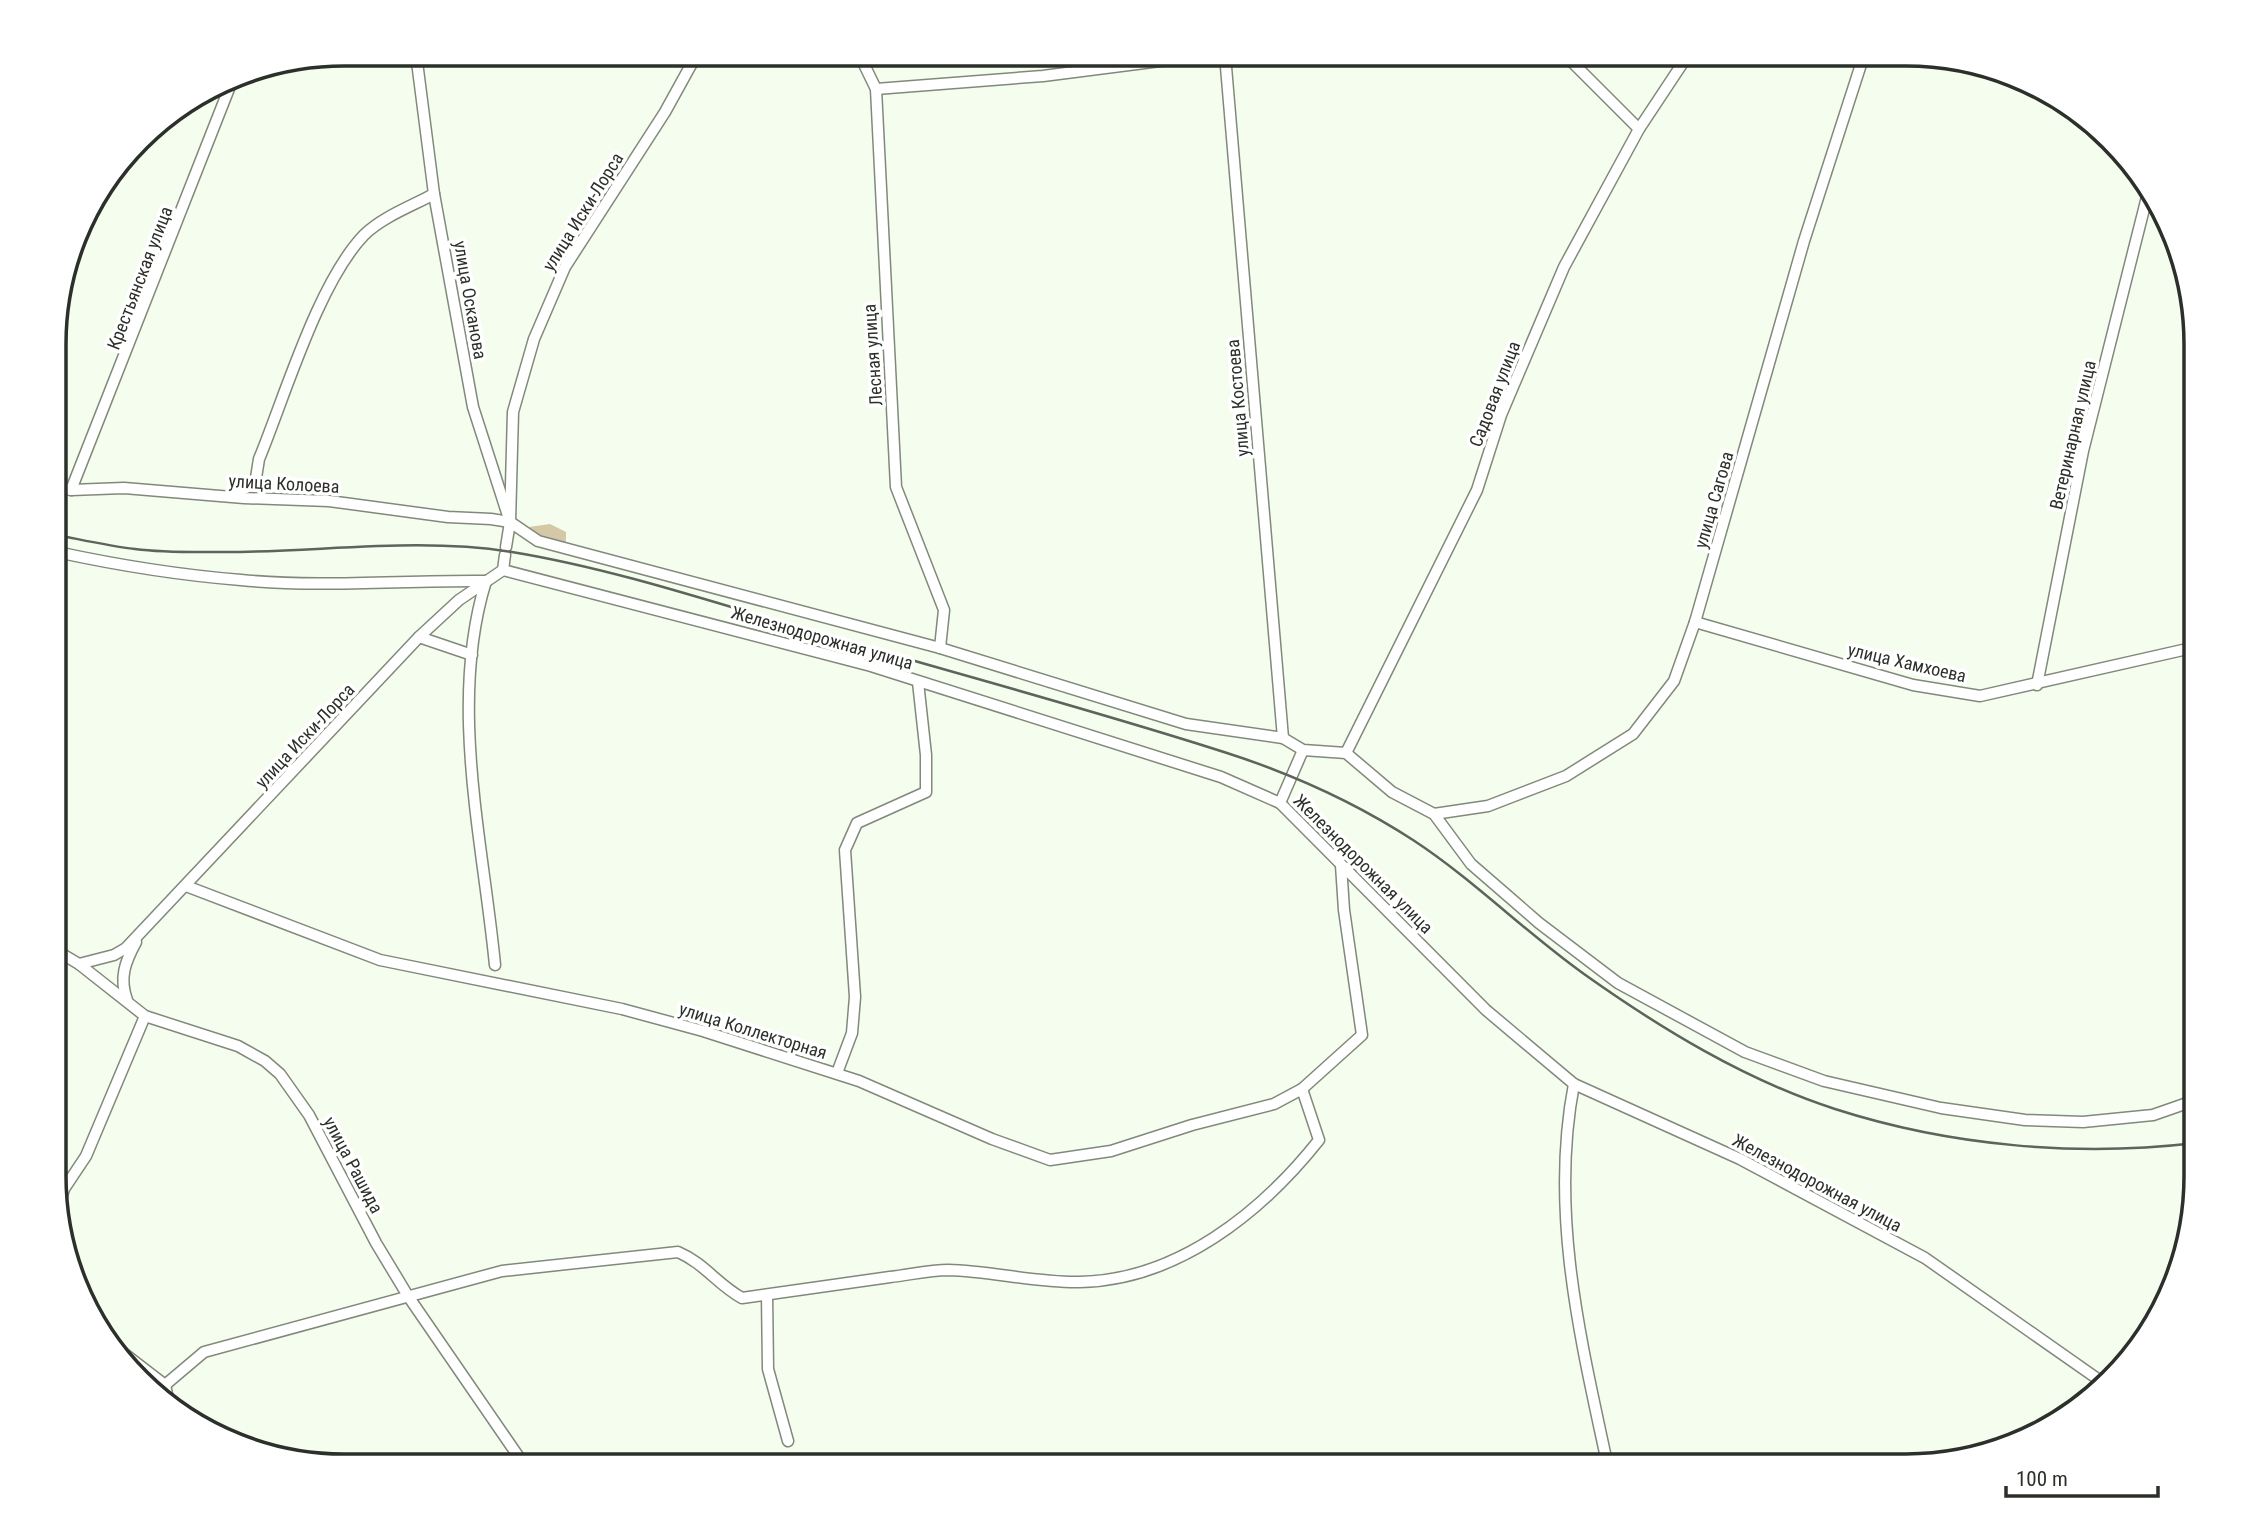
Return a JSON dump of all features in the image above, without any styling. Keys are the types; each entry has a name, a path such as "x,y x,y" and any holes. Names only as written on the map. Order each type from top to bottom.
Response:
{"street":[{"name":"улица Осканова","path":"418,66 434,194 473,407 510,522 503,570"},
{"name":"улица Иски-Лорса","path":"510,522 513,412 534,339 565,267 665,112 690,66"},
{"name":"Лесная улица","path":"865,66 876,89 896,487 944,610 940,648"},
{"path":"876,89 1043,76 1121,66"},
{"name":"улица Костоева","path":"1226,66 1283,738"},
{"path":"1576,66 1639,129"},
{"name":"Садовая улица","path":"1346,753 1477,490 1501,415 1564,267 1639,129 1681,66"},
{"name":"улица Сагова","path":"1434,814 1488,806 1566,776 1633,734 1674,681 1695,622 1804,241 1860,66"},
{"name":"Крестьянская улица","path":"71,490 123,364 228,92"},
{"path":"227,496 255,484 259,459 317,316 344,261 366,233 434,194"},
{"name":"Ветеринарная улица","path":"2037,685 2083,451 2146,203"},
{"name":"улица Колоева","path":"66,489 124,488 328,501 448,517 510,522"},
{"path":"510,522 538,541 940,648 1186,724 1283,738 1303,750 1346,753 1392,792 1434,814 1471,864 1539,923 1618,984 1745,1052 1824,1081 1941,1108 2025,1119 2083,1122 2153,1115 2184,1104"},
{"path":"66,554 117,565 242,580 356,583 486,581 475,618 470,734 495,965"},
{"name":"улица Иски-Лорса","path":"140,936 419,637 459,600 503,570"},
{"name":"Железнодорожная улица","path":"503,570 858,663 1221,777 1280,803 1486,1010 1574,1084 1740,1159 1925,1258 2097,1379"},
{"path":"452,580 460,590 459,600"},
{"name":"улица Хамхоева","path":"1695,622 1913,685 1980,696 2184,650"},
{"path":"419,637 472,655"},
{"path":"837,1073 852,1033 855,997 845,850 857,823 926,792 926,755 918,682"},
{"path":"1280,803 1303,750"},
{"name":"улица Коллекторная","path":"186,886 380,960 622,1009 837,1073 992,1139 1050,1160 1111,1151 1192,1125 1274,1104 1302,1089 1362,1035 1340,865"},
{"path":"79,964 114,956 140,936"},
{"path":"127,1000 122,984 124,967 140,936"},
{"name":"улица Рашида","path":"66,956 145,1016 238,1046 265,1061 280,1074 309,1115 376,1243 408,1296 517,1454"},
{"path":"66,1185 86,1156 145,1016"},
{"path":"1574,1084 1565,1130 1565,1233 1582,1344 1605,1454"},
{"path":"165,1385 204,1352 502,1271 678,1252 696,1260 728,1290 742,1298 947,1270 1078,1282 1116,1280 1145,1272 1181,1257 1215,1238 1240,1219 1305,1157 1319,1140 1302,1089"},
{"path":"767,1295 768,1369 788,1441"},
{"path":"143,1368 165,1385 166,1390"}],"shaded area":[{"path":"550,524 566,532 566,543 548,541 529,527"}],"railway":[{"path":"66,537 125,548 169,552 405,545 477,548 553,560 674,590 1178,738 1251,761 1323,790 1413,840 1562,958 1643,1014 1736,1068 1801,1097 1879,1122 1968,1140 2105,1149 2184,1144"}]}
